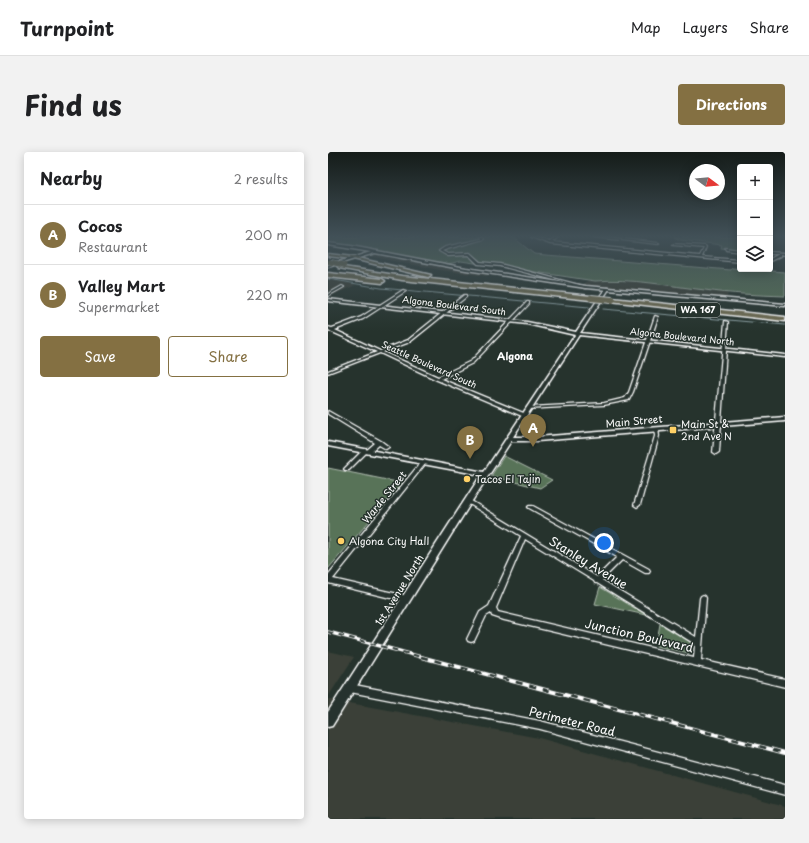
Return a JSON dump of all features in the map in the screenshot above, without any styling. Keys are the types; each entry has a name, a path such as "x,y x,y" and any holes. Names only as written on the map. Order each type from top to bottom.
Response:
{"highway":[{"name":"WA 167","path":"352,268 414,280 785,315"},
{"path":"397,268 427,275 567,294"},
{"path":"328,275 567,294"},
{"name":"WA 167","path":"612,299 785,319"}],"main road":[{"path":"462,268 586,287 785,305"}],"street":[{"path":"513,268 586,287"},
{"path":"328,296 343,287"},
{"name":"1st Avenue North","path":"328,722 468,501 607,289"},
{"path":"330,329 359,320 404,291"},
{"path":"328,372 413,338 465,296"},
{"name":"Algona Boulevard South","path":"328,300 544,325 578,334"},
{"path":"438,379 472,362 528,303"},
{"path":"529,408 604,404 624,401 631,392 656,317"},
{"path":"716,452 726,322"},
{"name":"Seattle Boulevard South","path":"330,329 438,379 524,415"},
{"name":"Algona Boulevard North","path":"578,334 785,356"},
{"path":"328,412 386,447"},
{"name":"Main Street","path":"509,439 537,439 785,419"},
{"path":"637,505 657,436 656,429"},
{"path":"348,469 379,442"},
{"path":"328,444 486,474"},
{"name":"Warde Street","path":"328,580 424,462"},
{"name":"Stanley Avenue","path":"468,501 523,537 698,642"},
{"path":"531,507 647,571"},
{"path":"471,639 483,614 492,608 523,537"},
{"path":"597,581 621,557"},
{"path":"328,580 406,600"},
{"path":"697,662 703,598"},
{"name":"Junction Boulevard","path":"492,608 496,614 504,617 785,683"},
{"name":"Perimeter Road","path":"350,688 540,725 785,790"}],"shaded area":[{"path":"430,268 458,268 489,274 486,276"},
{"path":"328,278 356,285 328,297"},
{"path":"589,280 651,282 728,292 727,298 582,285"},
{"path":"328,651 354,657 328,697"},
{"path":"328,699 539,738 785,806 785,819 328,819"}],"green space":[{"path":"509,268 708,268 731,270 734,268 737,268 737,272 785,272 785,296 755,295 636,281 595,281"},
{"path":"504,456 552,480 540,488 491,476"},
{"path":"328,468 402,483 328,569"},
{"path":"600,587 646,615 595,604"},
{"path":"660,624 690,642 692,645 689,653 656,646"}],"waterway":[{"path":"328,279 381,288 589,307"},
{"path":"603,309 785,325"}],"railway":[{"path":"328,632 425,658"},
{"path":"421,657 785,753"}],"place":[{"name":"Main St & 2nd Ave N","path":"673,430"},
{"name":"Cocos","path":"533,447"},
{"name":"Valley Mart","path":"470,459"},
{"name":"Tacos El Tajin","path":"467,479"},
{"name":"Algona City Hall","path":"341,541"}],"district":[{"name":"Algona","path":"515,356"}]}
